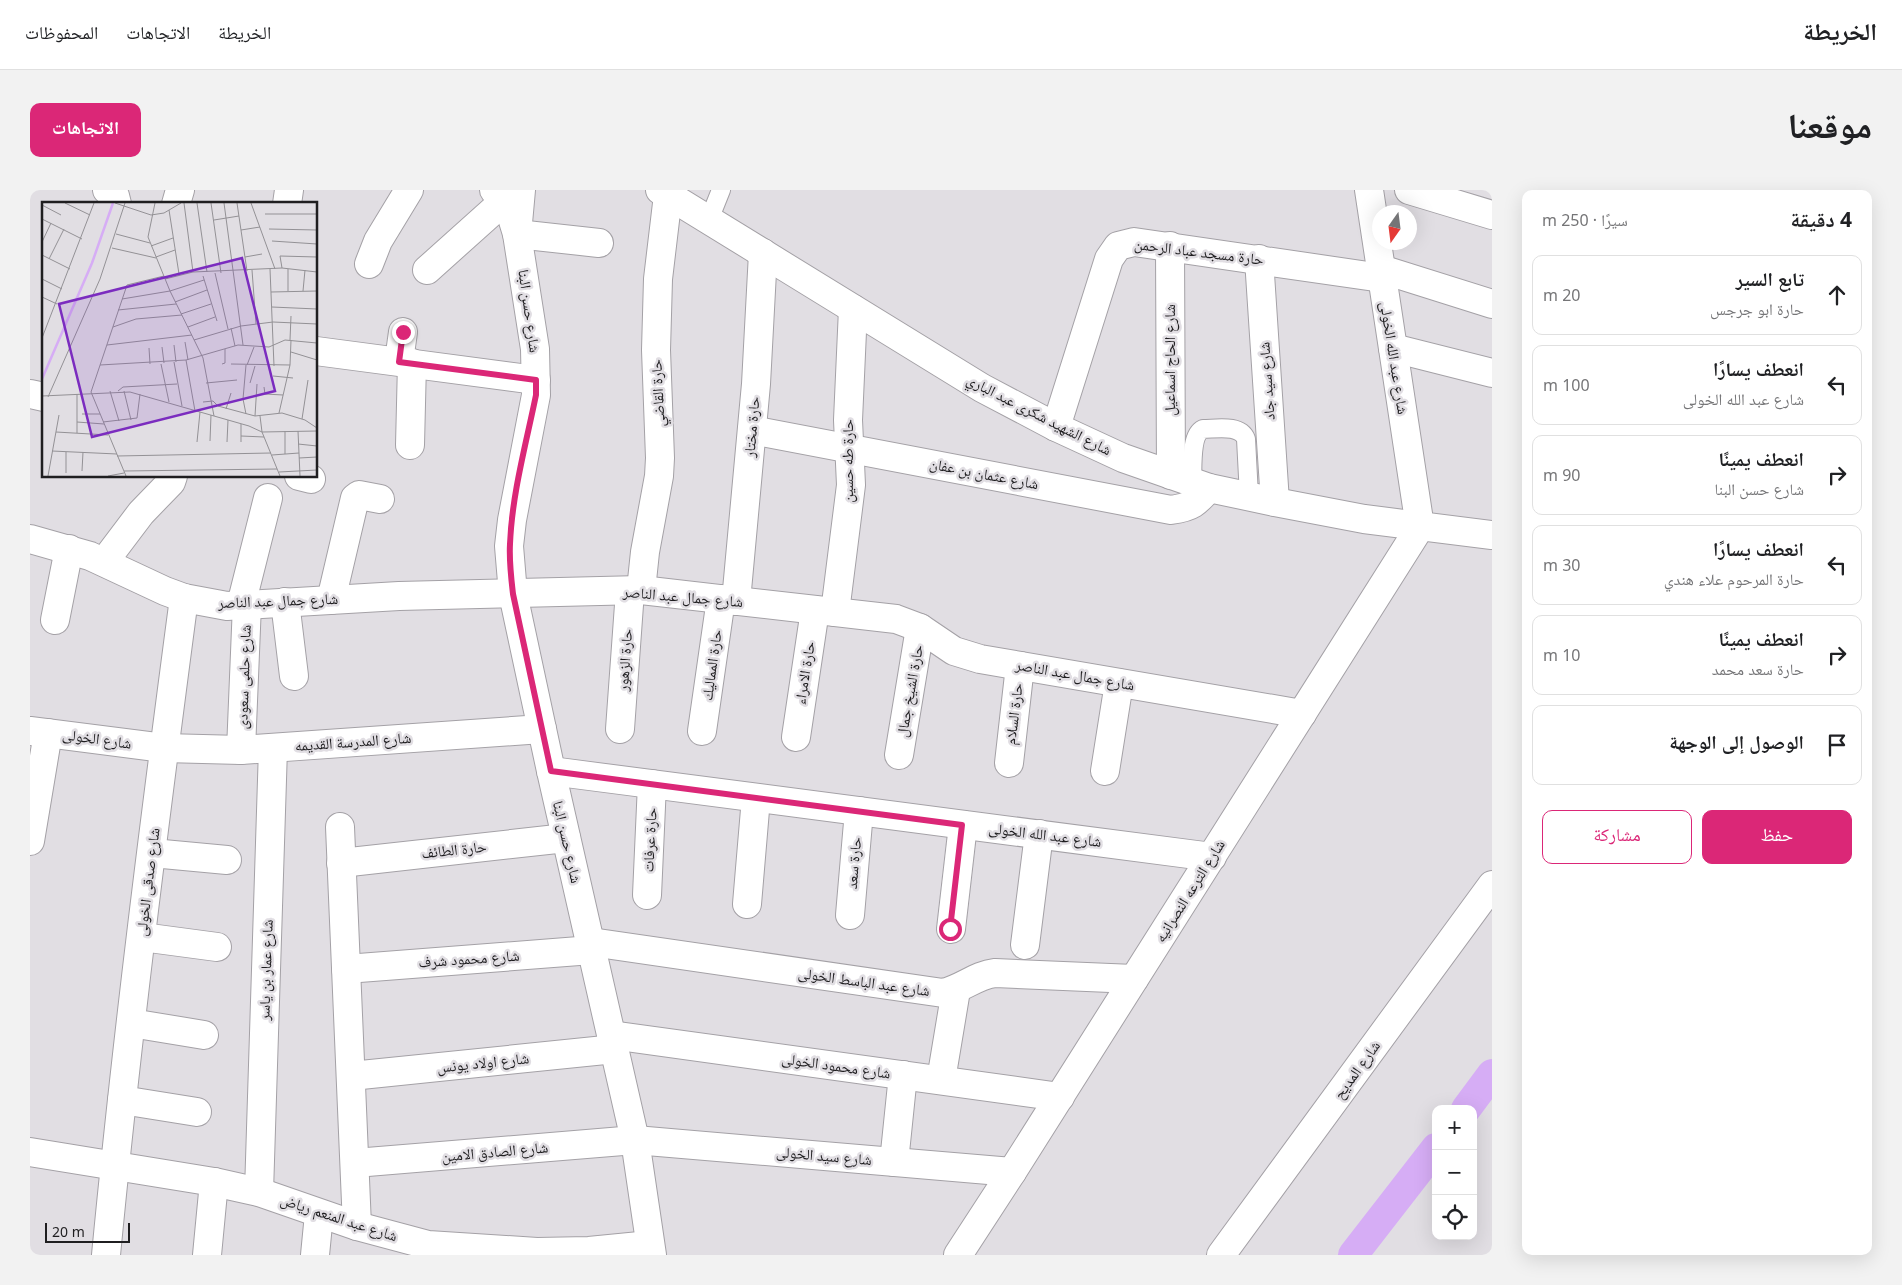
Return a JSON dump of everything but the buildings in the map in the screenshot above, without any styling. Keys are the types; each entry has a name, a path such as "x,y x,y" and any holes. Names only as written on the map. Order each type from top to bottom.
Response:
{"street":[{"path":"107,190 115,196 116,202"},
{"path":"369,264 378,241 409,190"},
{"name":"شارع عبد الله الخولى","path":"1368,190 1420,527"},
{"path":"1409,190 1492,215"},
{"name":"شارع الشهيد شكرى عبد الباري","path":"664,193 982,388 1056,427 1123,458 1191,481 1276,502 1364,519 1492,535"},
{"name":"حارة القاضي","path":"635,590 645,552 660,458 656,350 658,279 664,193"},
{"path":"427,270 506,194"},
{"name":"شارع حسن البنا","path":"506,194 517,234 535,349 536,380 536,395 512,520 509,546 513,594 551,771 635,1140 651,1250"},
{"path":"517,234 598,243"},
{"name":"حارة مسجد عباد الرحمن","path":"1056,427 1112,252 1118,246 1134,242 1381,273 1492,304"},
{"name":"شارع الحاج اسماعيل","path":"1170,246 1191,481"},
{"name":"حارة مختار","path":"729,600 752,430 763,253"},
{"name":"شارع سيد جاد","path":"1259,259 1276,502"},
{"name":"حارة طه حسين","path":"825,611 849,505 851,485 848,420 852,309"},
{"path":"403,332 410,445"},
{"path":"1393,348 1492,373"},
{"path":"318,351 536,380"},
{"name":"شارع عثمان بن عفان","path":"752,430 1172,510 1196,503 1191,481"},
{"path":"104,562 142,513 173,478"},
{"path":"331,600 354,498 359,495 380,499"},
{"name":"شارع حلمى سعودى","path":"241,750 244,604 268,498"},
{"name":"شارع الترعه النصرانيه","path":"958,1255 1420,527"},
{"name":"شارع جمال عبد الناصر","path":"30,539 69,549 104,562 184,598 227,606 398,596 635,590 896,619 920,628 942,644 967,656 1302,714"},
{"path":"55,620 69,549"},
{"name":"حارة الزهور","path":"620,729 635,590"},
{"name":"شارع صدقى الخولى","path":"106,1255 114,1165 184,598"},
{"name":"حارة المماليك","path":"702,731 729,600"},
{"path":"285,602 294,676"},
{"name":"حارة الامراء","path":"796,737 825,611"},
{"name":"حارة الشيخ جمال","path":"899,755 920,628"},
{"name":"حارة السلام","path":"1009,763 1020,666"},
{"path":"1105,771 1119,683"},
{"name":"شارع المدرسة القديمه","path":"164,748 241,750 542,729"},
{"path":"30,841 39,732"},
{"name":"شارع الخولى","path":"39,732 164,748"},
{"name":"شارع عمار بن ياسر","path":"259,1192 273,748"},
{"name":"شارع عبد الله الخولى","path":"551,771 1212,857"},
{"name":"حارة عرفات","path":"647,895 652,784"},
{"path":"746,904 756,798"},
{"name":"حارة سعد","path":"850,915 859,812"},
{"path":"950,929 962,825"},
{"path":"340,827 358,1226"},
{"path":"1025,945 1039,834"},
{"name":"حارة الطائف","path":"341,863 566,838"},
{"path":"152,853 227,860"},
{"name":"شارع المديح","path":"1221,1255 1492,885"},
{"path":"142,937 217,947"},
{"name":"شارع محمود شرف","path":"346,969 592,946"},
{"name":"شارع عبد الباسط الخولى","path":"592,946 943,993 956,990 979,976 995,973 1134,980"},
{"path":"941,1080 956,990"},
{"path":"132,1023 204,1034"},
{"name":"شارع محمود الخولى","path":"613,1042 903,1075 1060,1097"},
{"name":"شارع اولاد يونس","path":"351,1076 613,1042"},
{"path":"894,1162 903,1075"},
{"path":"122,1100 197,1112"},
{"name":"شارع سيد الخولى","path":"635,1140 1012,1172"},
{"name":"شارع الصادق الامين","path":"354,1163 635,1140"},
{"name":"شارع عبد المنعم رياض","path":"30,1152 214,1182 259,1192 427,1250 537,1254 589,1250 651,1250"},
{"path":"207,1255 214,1182"},
{"path":"315,1255 320,1214"}],"lane":[{"path":"709,220 720,190"},
{"path":"1191,481 1195,438 1199,431 1203,429 1237,430 1244,434 1246,439 1249,496"}],"waterway":[{"path":"1469,1105 1492,1074"},
{"path":"1353,1255 1434,1150"}],"route":[{"path":"403,332 399,362 536,380 536,395 512,520 509,546 513,594 551,771 962,825 950,929"}]}
